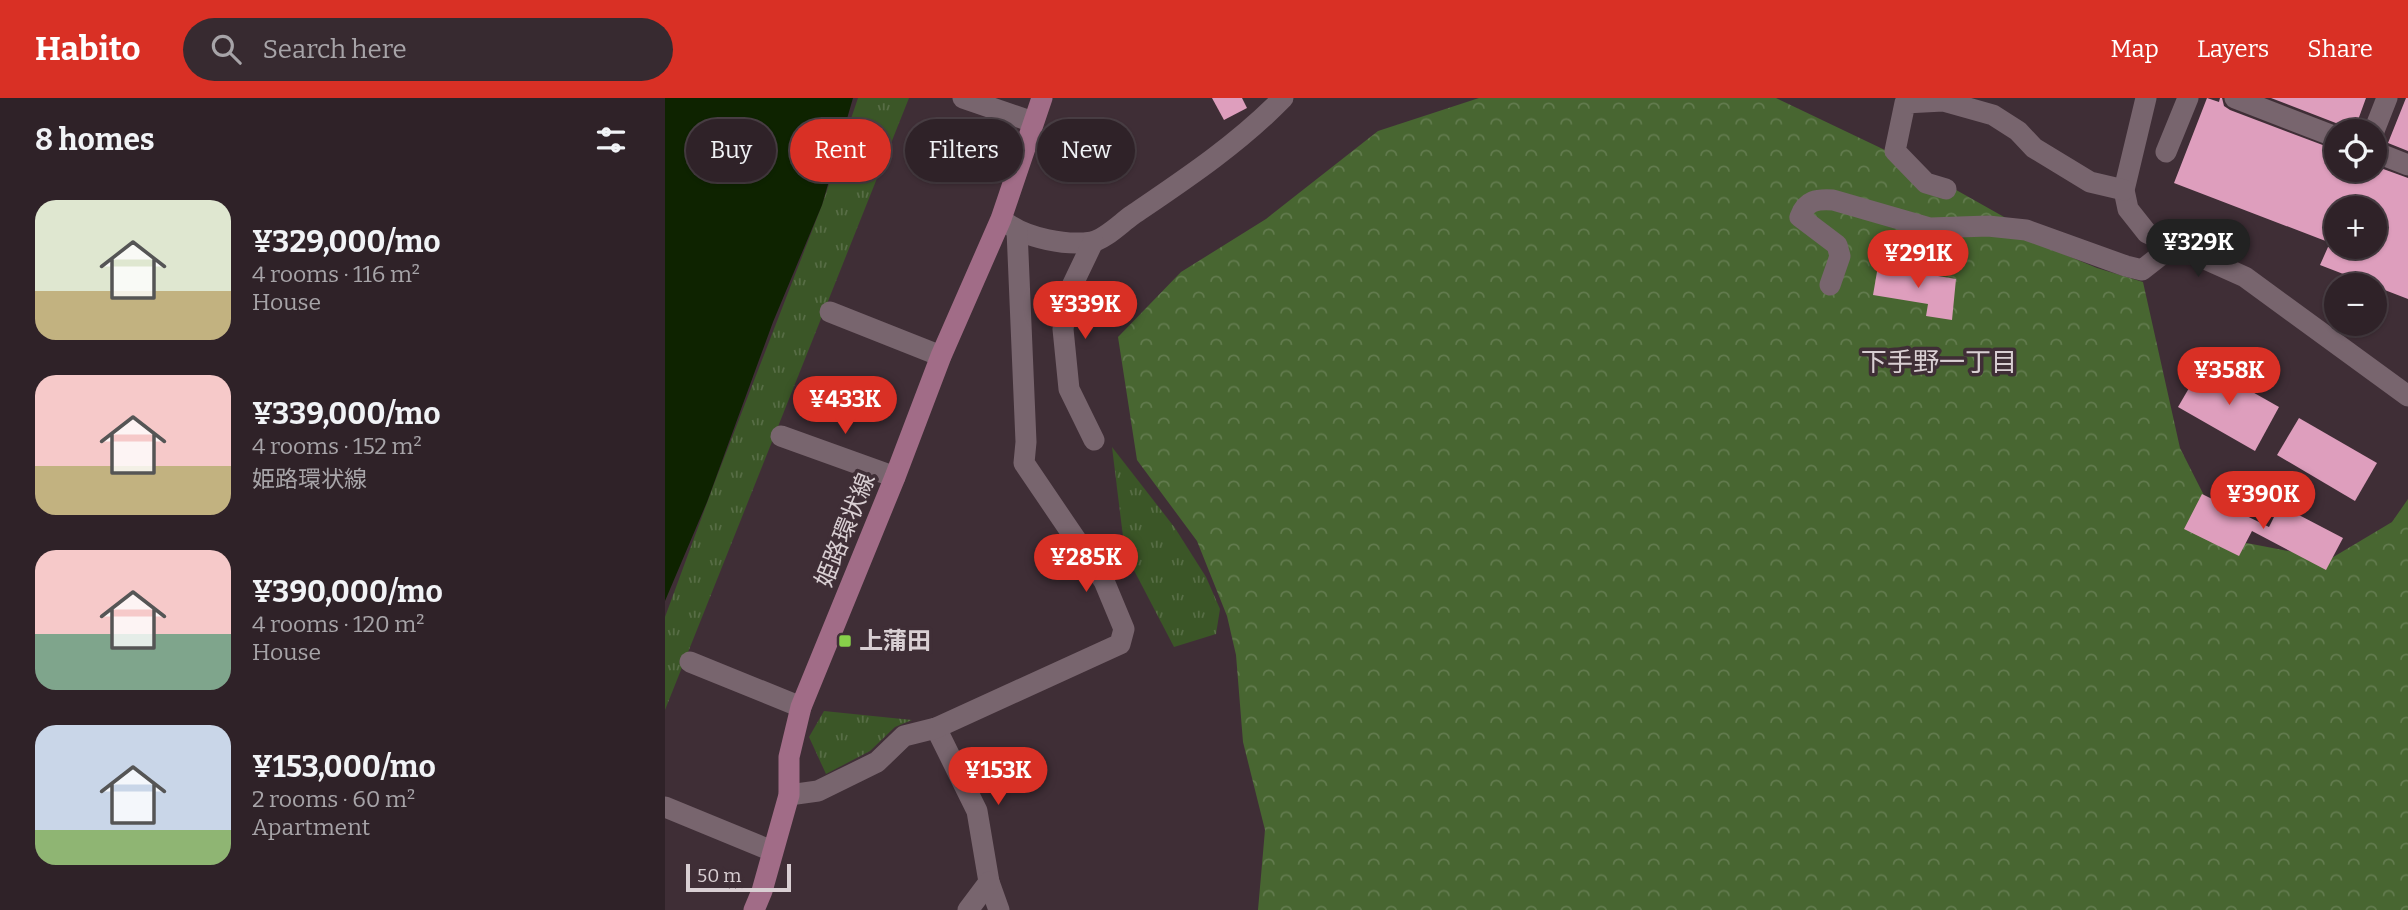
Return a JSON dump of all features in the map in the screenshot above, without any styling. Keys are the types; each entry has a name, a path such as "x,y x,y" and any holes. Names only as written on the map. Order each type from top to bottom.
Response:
{"main road":[{"name":"姫路環状線","path":"754,910 762,891 789,794 789,757 801,707 895,477 941,356 1009,225 1033,122 1042,98"}],"street":[{"path":"963,98 1033,122"},
{"path":"1094,440 1069,389 1063,329 1070,290 1093,242 1213,160 1283,98"},
{"path":"2146,98 2124,190 2128,209 2147,233 2245,277 2408,396"},
{"path":"2166,152 2188,98"},
{"path":"2235,98 2324,132"},
{"path":"2379,119 2387,98"},
{"path":"1946,189 1926,183 1895,151 1905,103 1943,101 1993,115 2018,131 2034,148 2090,182 2124,190"},
{"path":"2387,156 2408,164"},
{"path":"1831,285 1840,256 1837,245 1800,217 1804,207 1817,199 1833,200 1930,228 1988,226 2026,230 2142,270 2165,252 2169,243"},
{"path":"789,794 818,791 877,762 904,736 936,727 1120,644 1124,629 1104,581 1024,463 1027,442 1009,225 1049,239 1093,242"},
{"path":"830,312 941,356"},
{"path":"781,436 895,477"},
{"path":"690,662 801,707"},
{"path":"936,727 977,811 989,882 999,910"},
{"path":"665,807 772,851"},
{"path":"968,910 989,882"}],"green space":[{"path":"858,98 909,98 891,143 891,119 851,119"},
{"path":"1479,98 1776,98 1887,151 2013,222 2054,250 2097,268 2143,282 2180,448 2226,539 2330,559 2392,522 2408,499 2408,910 1258,910 1265,830 1243,742 1236,655 1227,616 1197,541 1137,460 1118,337 1181,272 1266,219 1378,131"},
{"path":"830,182 876,182 665,710 665,617"},
{"path":"1112,447 1175,528 1206,577 1220,609 1216,634 1174,647 1125,553"},
{"path":"824,711 912,720 895,727 870,751 826,774 809,737"}],"shaded area":[{"path":"665,98 853,98 847,119 790,119 790,182 829,182 822,205 773,322 707,502 665,601"}],"building":[{"path":"1212,98 1242,98 1247,108 1224,120"},
{"path":"2207,98 2219,102 2222,98 2224,106 2230,110 2324,145 2324,182 2387,182 2387,170 2408,178 2408,299 2387,291 2387,273 2341,273 2320,265 2324,256 2324,259 2387,259 2387,196 2324,196 2324,240 2174,183"},
{"path":"2271,98 2366,98 2358,119 2325,119"},
{"path":"2408,98 2408,151 2388,143"},
{"path":"1878,266 1956,279 1952,320 1926,316 1928,304 1873,295"},
{"path":"2203,364 2279,407 2255,451 2178,407"},
{"path":"2299,418 2377,463 2355,501 2277,455"},
{"path":"2202,494 2269,527 2280,505 2343,538 2326,570 2252,531 2239,556 2184,529"}],"place":[{"name":"上蒲田","path":"845,641"}],"district":[{"name":"下手野一丁目","path":"1939,362"}]}
